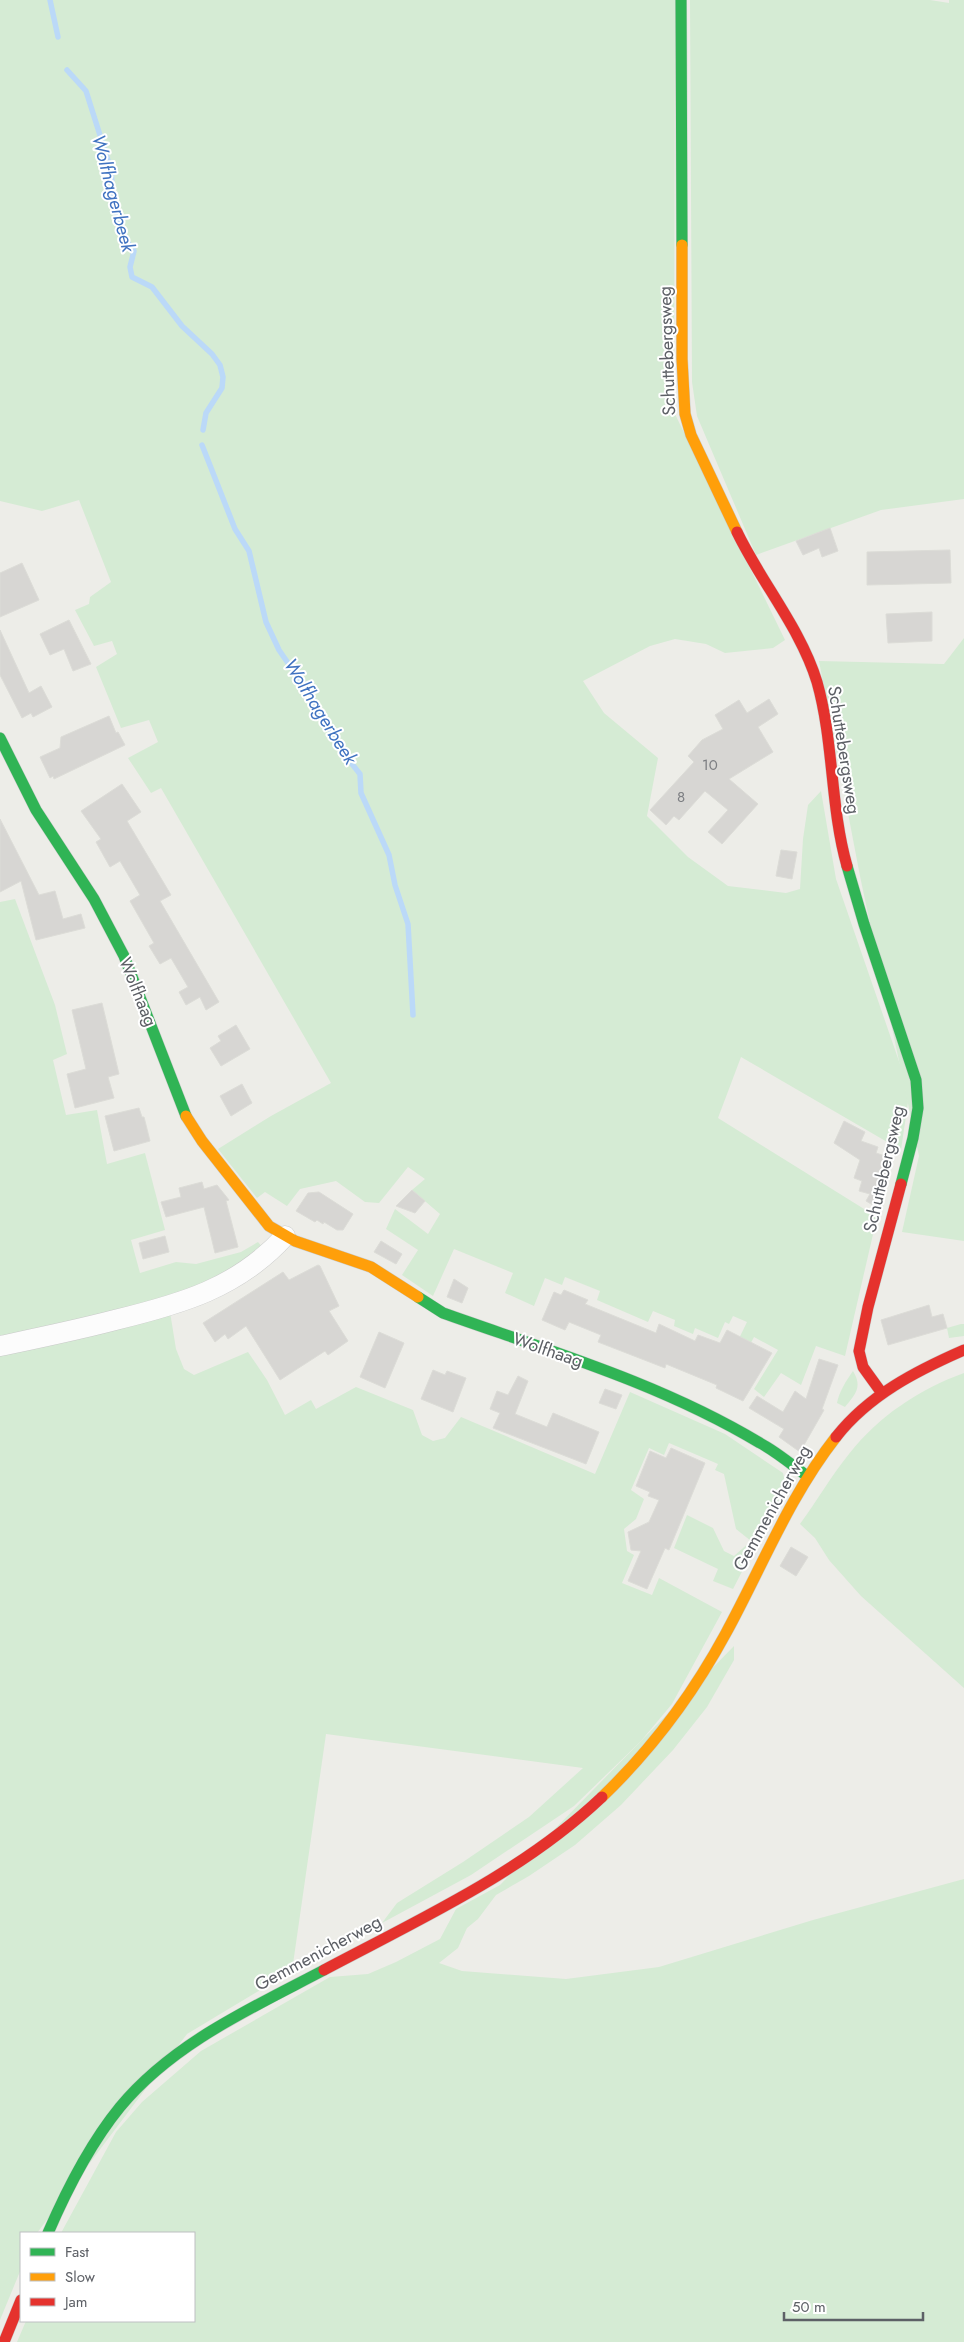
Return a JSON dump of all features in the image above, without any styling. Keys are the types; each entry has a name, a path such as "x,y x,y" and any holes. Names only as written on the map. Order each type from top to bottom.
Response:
{"street":[{"name":"Schuttebergsweg","path":"681,0 682,359 685,414 691,436 751,562 810,661 825,716 836,813 843,852 864,924 910,1059 917,1091 917,1118 913,1138 866,1315 859,1351 859,1358 863,1367 881,1392"},
{"name":"Wolfhaag","path":"0,738 36,810 94,900 124,956 148,1014 186,1117 202,1141 269,1226 285,1236 371,1267 443,1313 663,1393 761,1443 807,1476"},
{"path":"0,1346 97,1325 191,1300 236,1278 271,1251 285,1236"},
{"name":"Gemmenicherweg","path":"48,2232 83,2163 106,2127 131,2095 196,2041 236,2016 443,1906 531,1853 602,1797 650,1746 680,1709 725,1635 768,1547 807,1476 824,1449 844,1424 881,1392 926,1364 964,1350"},
{"path":"4,2342 20,2302"}],"green space":[{"path":"0,0 675,0 674,412 785,640 773,648 725,653 706,644 675,639 650,646 583,681 604,713 658,758 647,816 688,857 728,886 786,893 800,889 803,839 808,805 821,791 836,879 902,1070 908,1102 901,1150 741,1057 718,1118 877,1217 845,1356 816,1346 801,1385 781,1373 764,1397 754,1389 778,1350 754,1337 742,1360 731,1355 747,1322 733,1316 729,1324 725,1322 718,1338 695,1328 693,1334 674,1326 675,1320 653,1311 648,1322 597,1300 600,1291 565,1277 562,1285 545,1278 534,1306 505,1293 513,1273 454,1249 433,1296 402,1275 418,1250 386,1229 395,1209 428,1234 440,1214 412,1190 425,1179 408,1167 379,1203 365,1202 336,1181 300,1189 287,1206 265,1192 257,1198 218,1149 271,1116 331,1083 161,788 151,793 128,758 158,742 149,720 121,728 96,667 117,654 112,641 94,646 75,610 89,604 90,597 111,582 79,500 42,511 0,501"},
{"path":"690,0 930,0 949,3 949,0 964,0 964,499 881,510 756,555 697,416 692,382"},
{"path":"964,638 964,1241 902,1232 919,1156 860,876 819,661 944,664"},
{"path":"15,899 55,1005 67,1054 53,1060 66,1115 97,1110 107,1164 145,1153 165,1230 131,1240 140,1273 176,1262 196,1264 241,1252 258,1242 264,1249 204,1290 0,1339 0,902"},
{"path":"170,1312 176,1349 184,1369 194,1375 248,1352 267,1380 285,1415 311,1400 316,1409 356,1387 413,1410 422,1435 433,1441 445,1438 461,1417 595,1474 630,1392 725,1434 783,1473 786,1486 733,1589 713,1581 718,1569 674,1548 687,1515 713,1528 724,1551 734,1556 751,1541 736,1529 724,1474 715,1470 718,1464 669,1443 664,1455 649,1448 631,1490 644,1499 636,1519 624,1529 627,1551 634,1555 622,1583 652,1595 659,1578 722,1612 672,1704 641,1741 574,1806 471,1875 382,1923 397,1903 463,1862 529,1817 583,1768 326,1734 292,1971 187,2034 38,2232 20,2232 20,2271 0,2320 0,1354"},
{"path":"964,1324 964,1336 949,1338 947,1328"},
{"path":"853,1371 858,1386 855,1395 845,1407 837,1403 845,1383"},
{"path":"964,1373 964,1688 861,1596 829,1560 815,1538 800,1524 842,1462 860,1441 886,1416 931,1387"},
{"path":"734,1646 734,1660 707,1707 673,1750 621,1805 575,1845 529,1876 496,1895 478,1919 467,1928 458,1948 439,1963 462,1971 566,1979 659,1967 813,1920 964,1879 964,2342 17,2342 26,2322 195,2322 195,2232 62,2232 116,2132 142,2102 201,2051 330,1977 368,1974 440,1939 456,1909 500,1885"}],"building":[{"path":"830,528 838,551 822,557 819,548 803,555 796,541"},
{"path":"950,550 951,583 867,585 867,552"},
{"path":"22,563 39,600 0,617 0,573"},
{"path":"932,612 932,641 888,643 886,614"},
{"path":"69,620 91,664 73,671 64,649 50,655 40,634"},
{"path":"0,630 29,693 41,686 52,707 33,717 31,713 22,718 0,675"},
{"path":"769,699 778,714 758,727 773,752 729,779 758,804 722,844 708,832 728,810 705,791 679,820 674,816 666,825 650,810 694,762 688,756 702,740 723,729 715,715 739,700 747,713"},
{"path":"109,716 116,733 118,732 125,745 54,779 53,776 50,778 40,757 60,748 61,737"},
{"path":"122,784 141,812 127,821 171,895 160,901 219,1002 206,1010 200,997 186,1005 179,992 188,987 171,958 160,964 149,946 154,943 130,901 140,895 120,861 110,867 96,842 101,839 81,811"},
{"path":"0,819 39,895 55,891 63,919 81,914 85,928 36,940 21,881 0,892"},
{"path":"781,850 797,852 792,879 776,876"},
{"path":"102,1003 119,1074 108,1077 114,1098 75,1108 67,1074 86,1069 72,1010"},
{"path":"236,1025 250,1049 221,1066 210,1048 221,1041 218,1036"},
{"path":"242,1084 252,1103 231,1116 220,1096"},
{"path":"139,1108 142,1117 144,1117 150,1141 114,1151 105,1116"},
{"path":"844,1121 865,1132 861,1141 878,1147 876,1153 892,1158 878,1208 866,1201 870,1194 859,1191 862,1181 854,1178 860,1160 834,1143"},
{"path":"202,1182 204,1189 217,1185 229,1200 226,1201 238,1247 215,1253 204,1207 166,1217 161,1202 181,1197 179,1188"},
{"path":"412,1190 425,1201 415,1213 396,1206"},
{"path":"319,1192 353,1214 343,1230 337,1230 317,1220 315,1222 296,1211 308,1193"},
{"path":"165,1236 169,1252 143,1259 139,1243"},
{"path":"381,1241 402,1254 396,1264 374,1252"},
{"path":"318,1265 339,1306 329,1311 348,1341 328,1355 325,1351 280,1380 246,1326 228,1339 225,1334 215,1342 203,1323 283,1272 289,1280"},
{"path":"454,1279 468,1288 462,1303 447,1297"},
{"path":"564,1290 588,1300 585,1304 656,1333 659,1324 695,1341 698,1335 720,1343 727,1330 772,1353 743,1401 716,1388 717,1385 666,1364 665,1368 598,1342 601,1335 569,1322 565,1330 542,1320 554,1292 561,1295"},
{"path":"929,1305 932,1317 943,1314 947,1328 888,1345 881,1320"},
{"path":"379,1332 404,1343 385,1388 360,1377"},
{"path":"819,1359 838,1365 822,1409 824,1410 800,1452 779,1437 784,1429 749,1408 757,1396 783,1412 795,1391 806,1399"},
{"path":"433,1370 445,1375 447,1371 466,1378 453,1412 421,1399"},
{"path":"518,1376 528,1381 515,1414 547,1427 553,1413 599,1432 586,1464 493,1428 500,1413 490,1409 497,1391 508,1395"},
{"path":"605,1389 622,1395 616,1409 599,1403"},
{"path":"671,1448 705,1463 669,1550 665,1548 647,1589 628,1581 641,1551 631,1550 628,1532 649,1522 659,1500 648,1496 650,1492 636,1486 650,1451 666,1458"},
{"path":"791,1547 808,1557 796,1576 780,1566"}],"waterway":[{"name":"Wolfhagerbeek","path":"50,0 58,37"},
{"name":"Wolfhagerbeek","path":"67,70 86,91 111,170 113,197 122,235 134,251 130,267 132,277 152,287 182,326 212,354 220,365 223,377 222,388 206,413 203,430"},
{"name":"Wolfhagerbeek","path":"202,445 235,529 249,551 266,622 279,650 319,708 340,749 360,774 361,793 389,855 395,885 408,924 413,1015"}],"traffic: fast":[{"path":"681,0 682,245"},
{"path":"0,738 36,810 94,899 124,956 186,1116"},
{"path":"847,866 864,924 916,1080 918,1108 913,1138 901,1184"},
{"path":"418,1297 443,1313 605,1370 684,1403 723,1422 778,1454 807,1476"},
{"path":"48,2232 71,2184 98,2137 120,2107 141,2084 164,2064 215,2029 324,1970"}],"traffic: slow":[{"path":"682,245 682,359 685,414 691,435 737,532"},
{"path":"186,1116 202,1141 269,1226 295,1241 371,1267 418,1297"},
{"path":"602,1797 655,1740 700,1678 726,1633 790,1508 819,1460 836,1437"}],"traffic: jam":[{"path":"737,532 791,624 810,662 817,682 847,866"},
{"path":"881,1392 863,1367 859,1351 868,1307 901,1184"},
{"path":"836,1437 863,1409 894,1386 964,1350"},
{"path":"324,1970 433,1913 505,1871 571,1824 602,1797"},
{"path":"4,2342 20,2302"}]}
